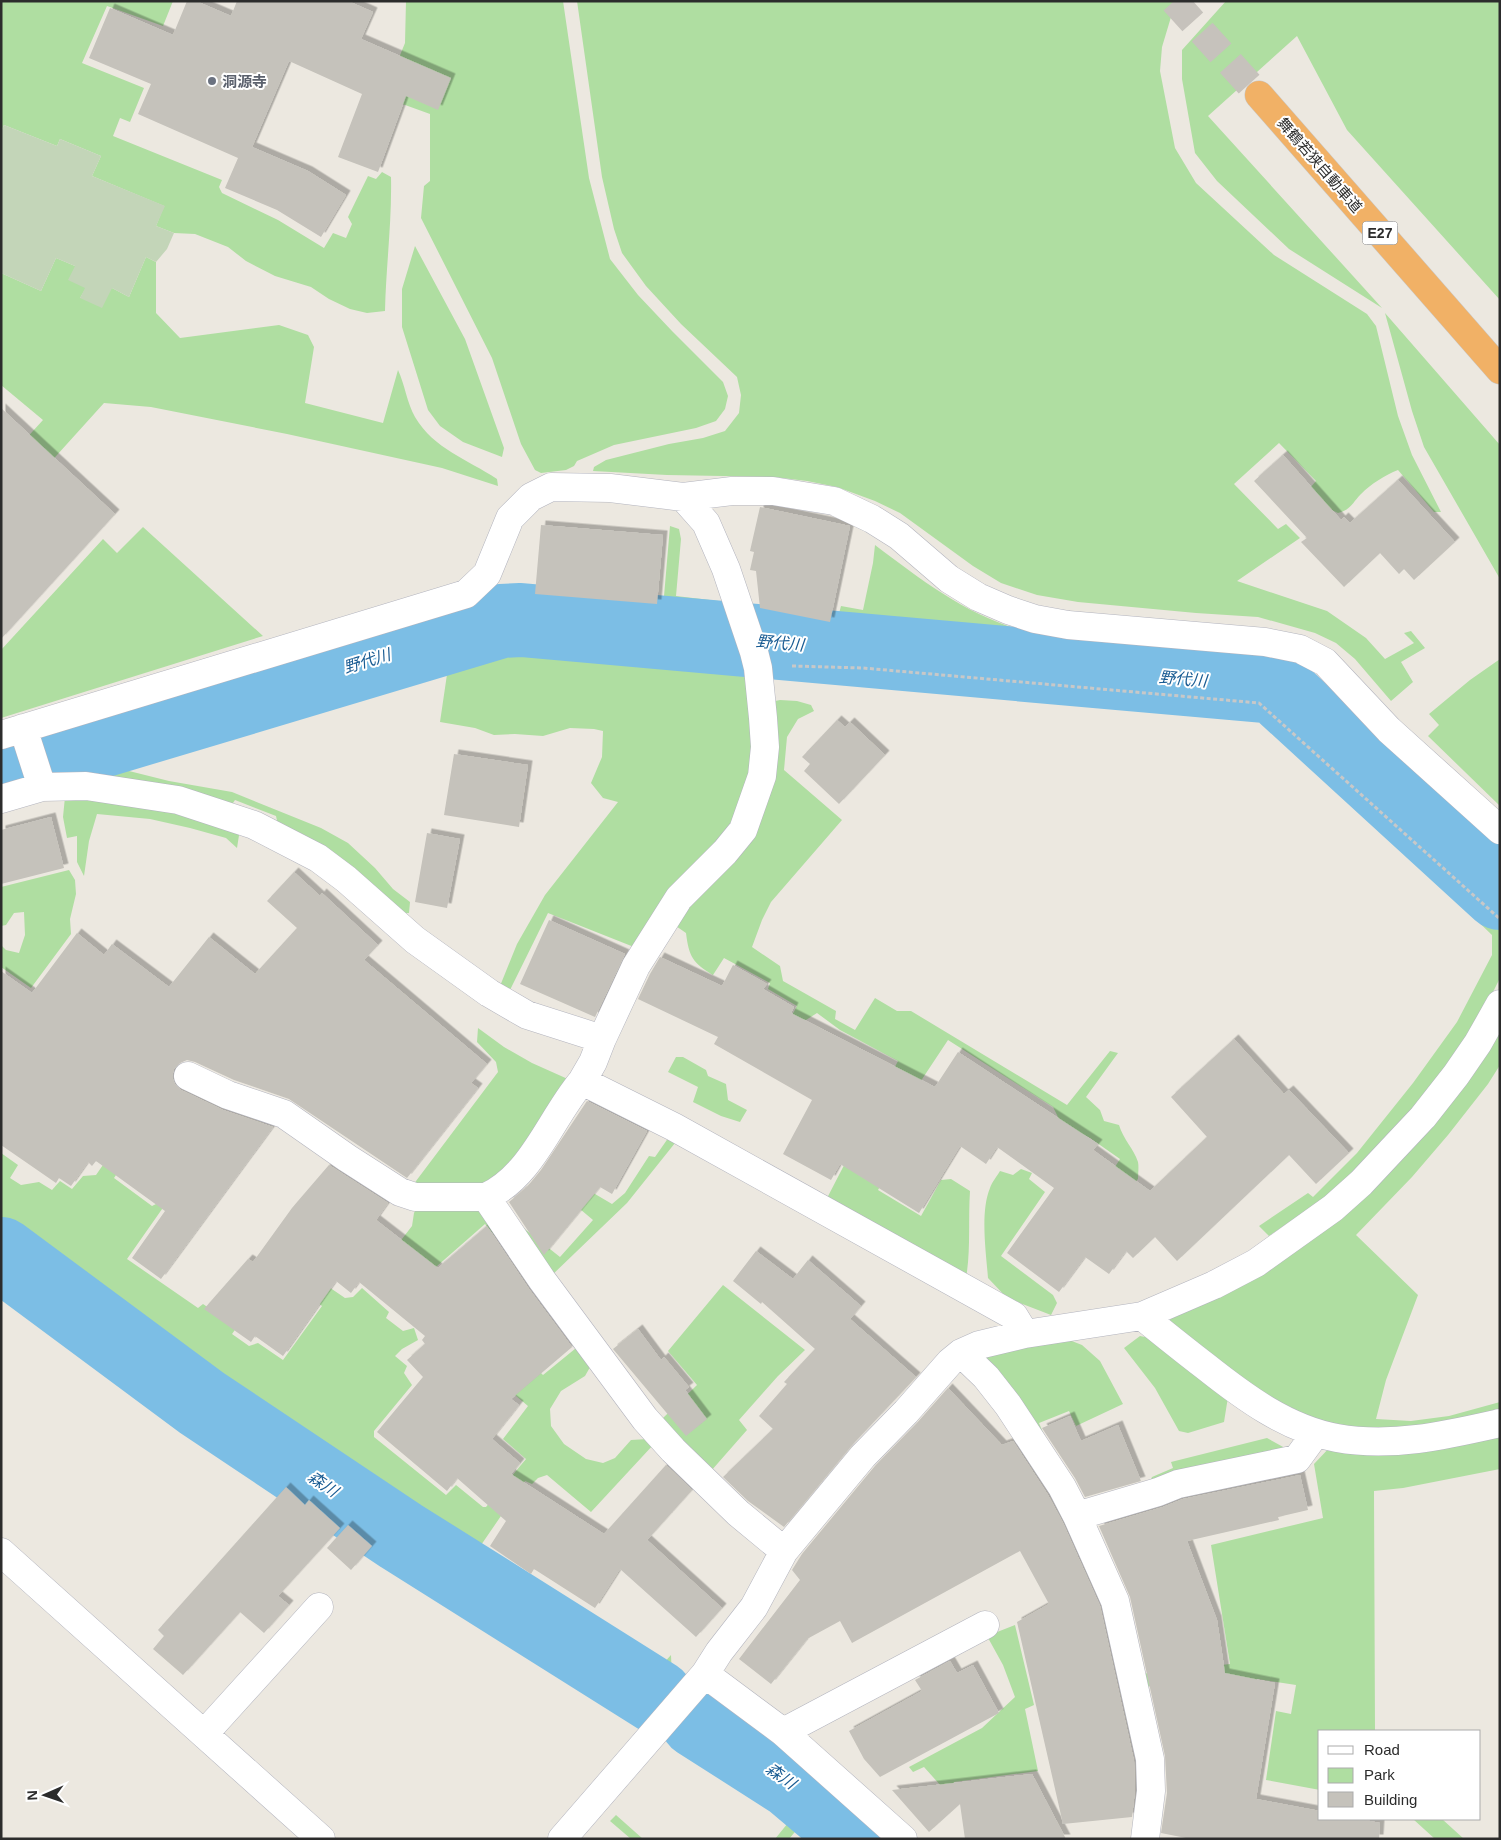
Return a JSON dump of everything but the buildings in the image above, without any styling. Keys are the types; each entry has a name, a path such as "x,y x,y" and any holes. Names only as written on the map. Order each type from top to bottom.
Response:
{"highway":[{"name":"舞鶴若狭自動車道","path":"1259,94 1500,370"}],"street":[{"path":"40,780 17,736 466,594 487,574 510,518 532,497 551,487 610,488 683,497 732,490 765,491 834,501 872,519 899,536 949,579 978,597 1035,619 1068,625 1266,642 1300,649 1325,662 1388,730 1500,830"},
{"path":"188,1076 228,1095 284,1114 346,1158 400,1192 415,1197 486,1198 500,1191 531,1158 571,1094 594,1062 602,1039 636,966 679,898 725,852 743,830 762,776 764,718 753,650 726,569 706,523 683,497"},
{"path":"1,799 40,780 135,792 178,800 254,825 318,858 346,879 415,940 489,993 527,1015 602,1039"},
{"path":"562,1839 705,1674 719,1652 754,1607 784,1551 863,1456 961,1353 979,1345 1025,1334 1142,1316 1214,1285 1256,1263 1333,1208 1361,1182 1428,1110 1478,1043 1500,1004"},
{"path":"582,1081 674,1127 1014,1316 1025,1334"},
{"path":"486,1198 542,1280 645,1419 673,1450 738,1513 784,1551"},
{"path":"1142,1316 1238,1393 1271,1413 1316,1433 1355,1440 1413,1440 1500,1422"},
{"path":"961,1353 986,1378 1008,1405 1062,1487 1115,1601 1150,1759 1152,1791 1145,1839"},
{"path":"1077,1516 1158,1492 1178,1484 1297,1459 1316,1433"},
{"path":"1,1552 321,1839"},
{"path":"204,1734 319,1607"},
{"path":"782,1732 985,1624"},
{"path":"705,1674 782,1732 902,1839"}],"path":[{"path":"753,650 803,665 863,668 1259,703 1500,919"}],"green space":[{"path":"1,1 173,1 163,26 107,6 82,63 144,88 130,122 120,118 113,136 222,180 219,187 222,193 278,220 324,248 333,233 346,238 352,224 348,217 368,176 376,179 382,172 391,177 391,211 385,311 367,313 350,309 329,299 311,287 275,276 246,261 228,247 195,234 174,233 156,226 164,206 92,176 101,156 60,139 57,146 4,125 1,131"},
{"path":"406,1 563,1 589,178 610,259 638,295 723,382 728,396 725,409 716,421 696,428 614,445 577,461 574,466 566,470 541,473 535,470 521,444 492,358 421,218 424,186 430,181 430,114 383,97 405,43"},
{"path":"577,1 1180,1 1171,17 1162,47 1160,71 1175,148 1196,183 1274,255 1367,314 1376,326 1398,416 1412,455 1441,512 1434,512 1398,470 1374,483 1349,508 1338,513 1321,505 1309,489 1316,481 1279,443 1234,484 1278,529 1286,524 1300,538 1237,581 1327,611 1366,638 1385,659 1414,643 1404,633 1411,631 1425,648 1401,662 1413,682 1391,701 1355,659 1336,643 1315,633 1258,617 1078,602 1037,595 1001,583 973,566 900,513 875,501 837,487 774,477 667,475 593,471 594,467 606,460 669,444 703,438 725,431 739,413 741,395 737,377 681,324 646,286 622,253 614,229 602,177"},
{"path":"1226,1 1500,1 1500,300 1347,130 1297,36 1208,116 1382,308 1289,249 1217,181 1195,153 1182,79 1182,50"},
{"path":"4,125 57,146 60,139 101,156 92,176 165,206 156,226 174,233 167,249 156,262 146,257 129,297 112,288 102,308 80,298 85,288 68,280 75,266 56,258 41,291 1,273 1,131"},
{"path":"415,246 465,339 504,448 502,457 463,442 440,426 428,410 402,327 402,289"},
{"path":"146,257 156,262 156,313 180,338 279,325 308,335 314,347 305,403 383,423 398,370 412,412 423,428 441,445 497,479 498,486 442,468 287,434 151,407 104,403 1,517 1,466 43,420 1,385 1,273 41,291 56,258 75,266 86,288 80,298 112,288 129,297"},
{"path":"1385,313 1500,445 1500,579 1424,447"},
{"path":"670,526 679,529 681,539 676,596 727,602 739,632 511,610 40,751 37,741 41,736 473,608 485,596 501,588 524,589 524,596 663,608"},
{"path":"143,527 263,636 1,718 1,650 103,539 117,553"},
{"path":"875,545 955,601 998,622 1021,630 1067,639 1158,643 1230,651 1275,659 1300,668 1334,695 1374,736 1500,850 1500,880 1276,680 757,633 749,607 836,625 841,606 863,610"},
{"path":"511,627 743,647 758,747 735,826 639,949 548,913 510,990 500,986 517,944 545,895 618,802 603,798 591,783 602,757 603,731 570,728 543,736 494,735 475,728 440,722 450,654 127,758 129,771 169,781 232,792 321,828 348,843 375,868 393,889 410,902 409,913 401,913 278,825 276,816 235,800 231,806 95,776 89,767 86,753"},
{"path":"762,649 1269,694 1500,904 1500,978 1476,1026 1440,1078 1360,1169 1329,1195 1269,1236 1259,1226 1308,1193 1313,1197 1357,1153 1413,1083 1457,1022 1492,955 1492,935 1342,791 1258,719 840,675 767,675"},
{"path":"1500,659 1500,806 1428,736 1439,725 1429,714 1470,680"},
{"path":"780,700 797,701 811,705 814,711 798,719 787,737 784,770 842,820 771,902 752,947 780,966 783,981 836,1011 835,1019 855,1030 875,998 897,1011 911,1011 1067,1105 1110,1051 1118,1053 1086,1097 1100,1110 1104,1121 1119,1125 1136,1157 1138,1179 1124,1194 1108,1178 1120,1159 1090,1138 1061,1123 1053,1107 948,1040 897,1117 897,1157 878,1190 921,1216 941,1180 951,1179 970,1191 966,1278 825,1202 898,1061 840,1030 817,1013 806,1020 791,1017 797,1006 768,989 770,983 724,958 713,975 696,963 689,948 686,933 673,924 732,857 770,702"},
{"path":"19,745 22,755 1,762 1,749"},
{"path":"65,797 132,800 240,829 237,848 226,838 190,828 150,819 97,814 89,841 84,876 77,862 77,836 67,838 63,817"},
{"path":"69,870 75,880 76,894 70,919 71,934 31,988 1,967 1,945 6,950 19,953 25,935 24,912 14,913 6,925 1,926 1,887"},
{"path":"1500,1024 1500,1065 1488,1084 1412,1177 1356,1235 1418,1295 1386,1380 1376,1419 1411,1421 1449,1416 1500,1402 1500,1414 1446,1429 1337,1429 1247,1388 1169,1325 1171,1315 1278,1262"},
{"path":"478,1028 504,1047 532,1063 570,1080 498,1185 410,1189 498,1072 496,1062 477,1042"},
{"path":"676,1057 683,1057 706,1070 708,1076 726,1084 728,1100 747,1110 740,1122 721,1116 693,1102 698,1087 668,1072"},
{"path":"148,1128 114,1178 152,1206 164,1200 167,1202 127,1259 198,1308 203,1304 237,1327 232,1334 249,1346 258,1343 283,1360 322,1306 299,1288 304,1270 345,1298 353,1297 362,1288 389,1312 386,1318 403,1331 414,1328 418,1340 402,1349 395,1356 407,1366 404,1373 412,1385 374,1431 374,1437 446,1495 456,1485 483,1507 486,1507 526,1459 503,1439 528,1406 504,1386 532,1364 543,1375 581,1344 593,1362 585,1376 561,1391 550,1409 551,1426 564,1444 586,1459 603,1463 615,1458 631,1440 648,1439 654,1444 591,1512 547,1475 538,1478 532,1484 525,1481 479,1548 496,1562 661,1666 671,1655 672,1679 662,1690 401,1524 203,1392 1,1244 1,1153 18,1165 10,1178 21,1185 39,1182 52,1190 60,1181 72,1189 83,1176 96,1175 105,1162"},
{"path":"671,1134 679,1138 627,1203 549,1278 521,1226 560,1257 593,1220 561,1193 573,1181 612,1204 625,1193 649,1156 655,1157"},
{"path":"1021,1169 1032,1173 1029,1179 1045,1192 1001,1256 1053,1295 1057,1303 1051,1315 1007,1298 988,1278 984,1232 987,1198 991,1186 1000,1171 1013,1175"},
{"path":"421,1199 481,1202 522,1268 485,1224 428,1274 395,1248 412,1226 414,1213"},
{"path":"1,1257 197,1403 296,1472 291,1478 283,1477 52,1312 1,1273"},
{"path":"723,1285 805,1350 778,1376 739,1420 747,1430 711,1471 663,1418 697,1385 668,1351"},
{"path":"1059,1336 1082,1345 1100,1361 1123,1404 1076,1426 1069,1411 1039,1423 1048,1444 976,1354"},
{"path":"1140,1336 1155,1339 1228,1397 1224,1422 1188,1433 1179,1431 1155,1388 1124,1348"},
{"path":"1500,1432 1500,1469 1403,1488 1374,1491 1375,1730 1318,1730 1318,1790 1266,1780 1276,1711 1291,1714 1296,1685 1257,1679 1255,1695 1165,1683 1142,1688 1140,1674 1230,1664 1211,1545 1323,1518 1314,1464 1331,1446"},
{"path":"1267,1438 1285,1448 1150,1482 1152,1477 1173,1468 1171,1462"},
{"path":"392,1534 648,1699 642,1705 382,1543"},
{"path":"1015,1625 1034,1705 1025,1709 1038,1771 954,1782 956,1800 950,1796 924,1767 913,1772 909,1767 982,1728 1015,1697 1003,1665 987,1636"},
{"path":"692,1726 786,1787 847,1839 835,1839 809,1815 789,1839 775,1839 792,1818 742,1772 684,1735"},
{"path":"616,1815 643,1839 631,1839 610,1821"},
{"path":"1414,1820 1443,1820 1464,1839 1435,1839"}],"waterway":[{"name":"野代川","path":"1,771 501,621 521,620 1275,687 1500,893"},
{"name":"森川","path":"1,1254 202,1403 401,1536 657,1697"},
{"name":"森川","path":"697,1721 791,1781 860,1839"}],"tunnel":[{"path":"1174,1 1259,95"}],"place":[{"name":"洞源寺","path":"212,81"}]}
